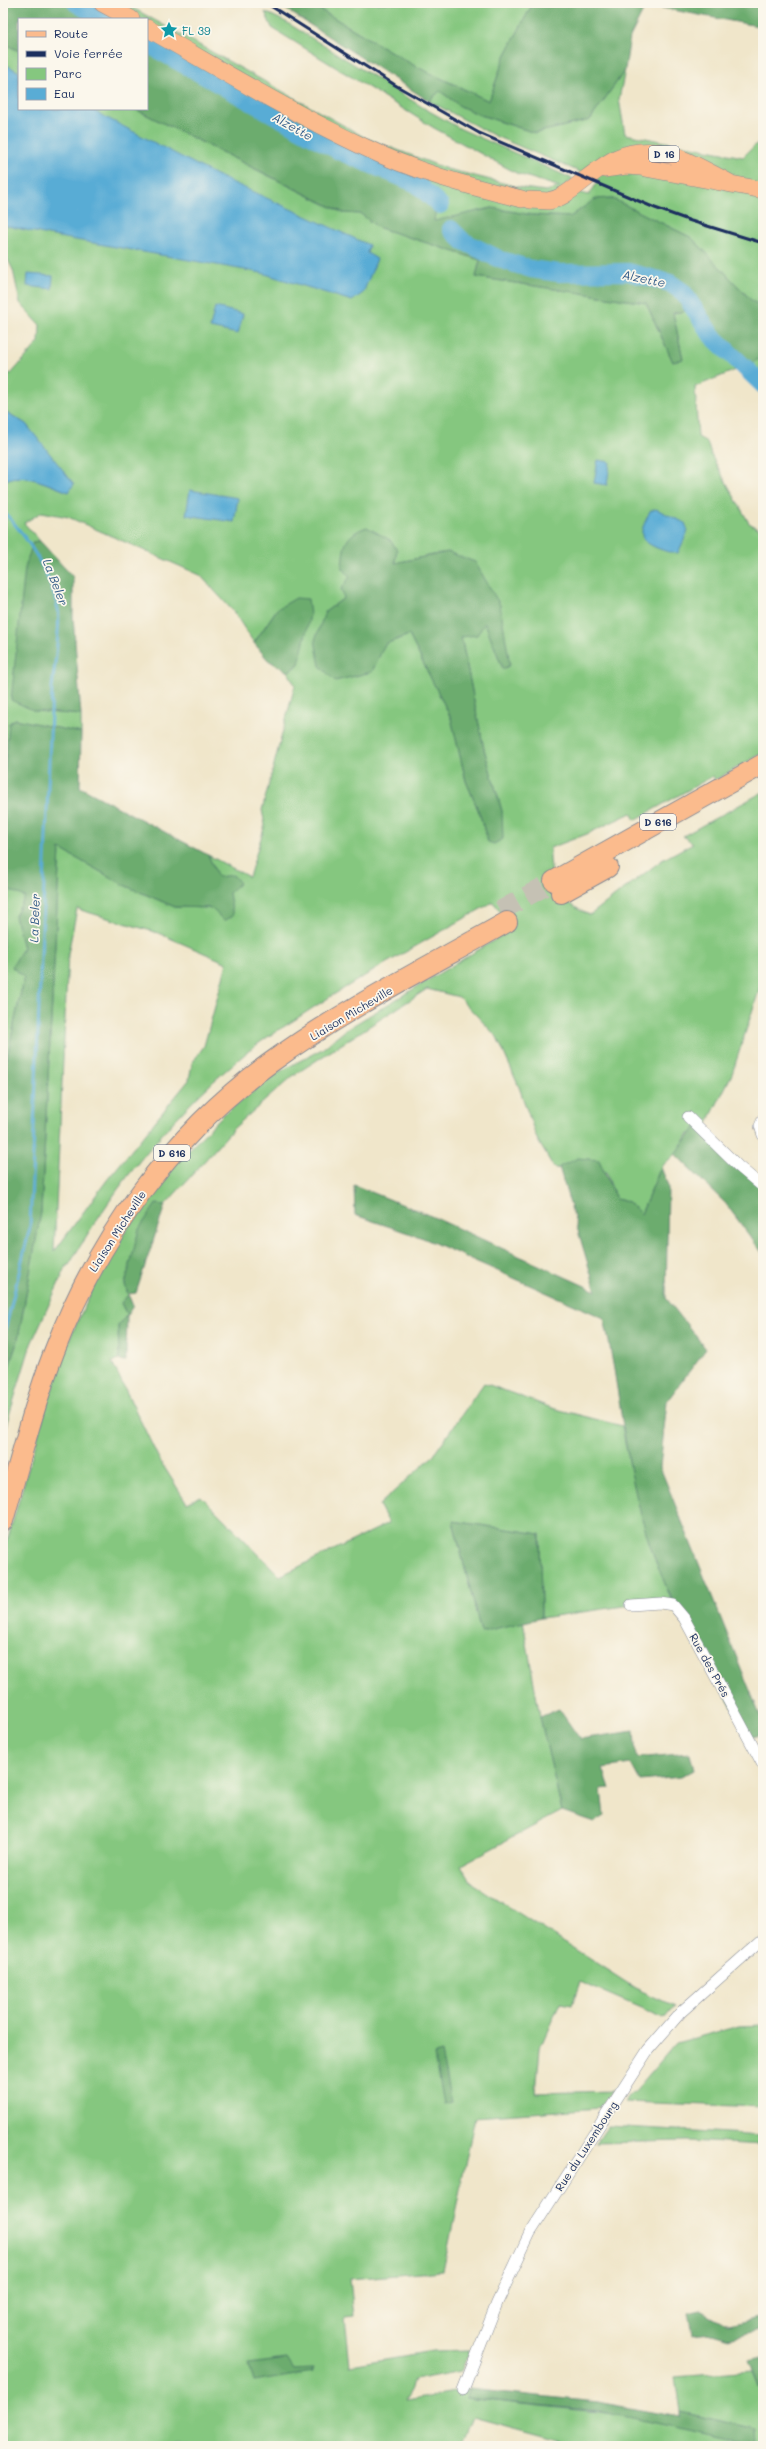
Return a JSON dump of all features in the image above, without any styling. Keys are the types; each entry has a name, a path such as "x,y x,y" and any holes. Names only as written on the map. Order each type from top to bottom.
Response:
{"highway":[{"name":"D 616","path":"763,764 557,887 763,780"},
{"name":"Liaison Micheville","path":"3,1477 27,1392 59,1309 100,1230 125,1192 162,1146 210,1096 263,1052 335,1005 504,916 270,1063 218,1106 172,1154 131,1205 88,1276 54,1352 3,1521"}],"main road":[{"path":"102,3 129,18"},
{"name":"D 16","path":"148,29 284,106 362,147 441,178 526,199 549,201 566,195 610,160 624,154 658,152 682,160 730,183 763,190"}],"street":[{"path":"688,1117 738,1166 763,1187"},
{"path":"763,1119 760,1126 763,1135"},
{"name":"Rue des Prés","path":"631,1605 660,1603 673,1605 684,1618 763,1765"},
{"name":"Rue du Luxembourg","path":"463,2390 497,2303 530,2233 648,2050 681,2012 763,1938"}],"green space":[{"path":"3,3 76,3 101,18 18,18 18,50 3,43"},
{"path":"76,3 124,3 366,138 447,169 523,188 546,191 560,187 518,174 434,128 272,28 265,12 286,22 424,108 461,129 573,179 562,188 589,195 599,180 495,136 429,101 440,91 460,106 477,114 535,133 590,120 625,70 619,99 625,134 743,157 756,144 763,148 763,308 751,300 692,238 611,198 595,199 570,217 532,215 492,208 433,222 417,184 339,151 148,45 148,18 101,18"},
{"path":"276,3 309,3 415,66 489,101 504,58 533,3 763,3 763,27 646,5 630,37 625,70 590,120 535,133 478,114 460,106 440,91 429,101"},
{"path":"309,3 533,3 504,58 489,101 415,66"},
{"path":"3,43 18,50 18,110 137,110 343,213 361,214 377,227 480,260 476,277 646,303 673,362 683,359 673,313 693,310 712,336 763,359 763,385 743,367 695,387 698,437 707,442 711,455 749,523 763,531 763,753 715,780 713,776 635,820 631,813 587,834 550,848 551,871 558,889 563,897 571,904 590,915 662,860 693,843 683,836 763,792 763,978 732,1074 703,1132 689,1134 675,1154 661,1167 641,1214 629,1202 616,1199 606,1172 554,1168 537,1139 519,1087 497,1037 459,997 427,989 294,1075 234,1128 165,1205 156,1205 125,1284 128,1295 121,1303 127,1315 118,1326 119,1360 112,1362 159,1459 187,1503 201,1496 280,1576 389,1523 379,1505 432,1457 484,1383 552,1408 622,1426 631,1472 643,1517 673,1605 631,1605 541,1618 540,1534 453,1521 481,1632 523,1621 540,1717 562,1811 461,1865 472,1883 635,1988 674,2006 664,2018 580,1982 572,2004 560,2002 540,2048 536,2093 612,2091 600,2108 475,2117 443,2271 350,2279 354,2316 345,2317 350,2365 432,2351 470,2350 461,2371 414,2380 406,2401 470,2389 466,2398 756,2429 680,2412 675,2377 753,2371 763,2395 763,2446 580,2446 473,2417 461,2446 3,2446 3,1555 46,1408 68,1342 97,1279 139,1209 179,1160 224,1114 277,1073 322,1049 347,1029 511,930 505,917 493,902 400,955 268,1037 227,1069 200,1094 175,1120 129,1174 88,1234 69,1265 67,1265 31,1344 3,1435 3,1386 18,1339 41,1212 60,849 126,886 175,907 211,908 218,878 208,855 249,877 265,825 262,810 295,685 288,672 299,664 277,609 254,643 233,611 200,575 68,517 42,512 24,523 40,541 33,542 35,711 81,715 81,733 15,719 3,789 3,482 10,478 27,478 69,492 26,424 3,410 3,371 11,374 39,342 40,325 20,303 13,270 3,250","holes":["448,552 510,665 503,669 485,622 461,637 484,749 502,811 488,842 479,812 466,781 451,718 409,635 385,644 325,612 344,598 350,577 395,563","77,909 158,933 227,963 204,1046 192,1063 189,1080 107,1180 54,1252 68,954"]},
{"path":"148,45 338,151 417,184 437,200 434,221 492,208 532,215 570,217 595,199 611,198 692,238 751,300 763,308 763,359 761,358 744,367 712,336 693,310 673,313 683,359 673,362 646,303 476,277 480,260 377,227 361,214 344,213 137,110 148,110"},
{"path":"367,527 390,540 397,550 395,563 448,552 475,562 500,605 510,665 503,669 485,623 477,635 461,637 484,749 502,811 503,839 494,844 488,842 479,812 466,781 451,718 409,635 385,644 372,672 335,681 320,666 315,640 325,612 344,598 341,589 350,577 342,567 345,547 350,537 359,530"},
{"path":"40,541 73,577 73,617 81,715 35,711 11,700 25,568 33,542"},
{"path":"296,598 308,599 310,615 299,664 288,672 268,660 254,643 277,609"},
{"path":"15,719 81,733 80,787 208,855 218,877 233,875 240,883 229,893 233,916 224,921 211,908 175,907 126,886 60,849 41,1212 18,1339 3,1386 3,1077 24,977 12,967 23,948 15,916 25,897 3,887 3,789 9,723"},
{"path":"3,887 26,897 15,916 23,948 24,977 3,1077"},
{"path":"697,1126 763,1187 763,1254 726,1204 675,1154"},
{"path":"578,1158 599,1160 616,1199 629,1202 641,1214 661,1167 668,1186 666,1298 706,1349 667,1401 660,1467 763,1723 763,1734 750,1738 691,1636 665,1584 654,1557 645,1529 632,1477 604,1318 423,1238 355,1215 354,1185 431,1216 596,1291 559,1167"},
{"path":"156,1204 165,1205 136,1293 128,1294 133,1306 127,1315 121,1303 128,1295 125,1284 139,1229"},
{"path":"127,1315 126,1361 119,1360 118,1326"},
{"path":"453,1521 540,1534 541,1618 481,1632"},
{"path":"559,1709 580,1739 634,1731 636,1758 690,1753 694,1770 681,1777 640,1781 631,1764 603,1768 610,1788 601,1789 604,1816 594,1822 562,1811 540,1717"},
{"path":"763,2025 763,2107 624,2102 631,2092 635,2091 676,2043 739,2026"},
{"path":"441,2053 451,2102 443,2104 434,2055"},
{"path":"608,2126 763,2135 763,2145 687,2141 596,2143"},
{"path":"701,2310 728,2325 763,2317 763,2329 729,2338 711,2333 692,2335 688,2313"},
{"path":"763,2357 763,2395 749,2360"},
{"path":"287,2359 294,2370 313,2369 313,2372 254,2382 249,2364"},
{"path":"470,2389 597,2402 680,2417 680,2412 757,2429 758,2445 598,2411 466,2398"}],"water":[{"path":"3,63 18,71 18,110 92,110 214,174 369,245 367,253 377,259 363,293 352,301 262,273 48,235 3,225"},
{"path":"28,274 53,276 52,289 27,286"},
{"path":"215,307 243,314 238,334 210,328"},
{"path":"3,410 26,424 74,484 69,492 27,478 10,478 3,482"},
{"path":"598,460 610,462 607,485 594,483"},
{"path":"190,490 238,498 234,522 186,515"},
{"path":"656,509 685,523 688,531 678,553 657,548 645,541 643,537 643,528 650,511"}],"waterway":[{"name":"Alzette","path":"76,3 101,18"},
{"name":"Alzette","path":"148,45 339,151 417,184 440,205"},
{"name":"Alzette","path":"451,229 463,241 497,258"},
{"name":"Alzette","path":"505,261 531,269 559,273 628,272 670,283 683,292 712,336 763,385"},
{"name":"La Beler","path":"3,511 21,532 37,556 50,582 59,615 52,688 30,1227 3,1339"}],"tunnel":[{"path":"500,911 554,881"}],"railway":[{"path":"266,3 395,85 479,133 655,208 691,221 763,243"}],"place":[{"name":"FL 39","path":"169,30"}]}
